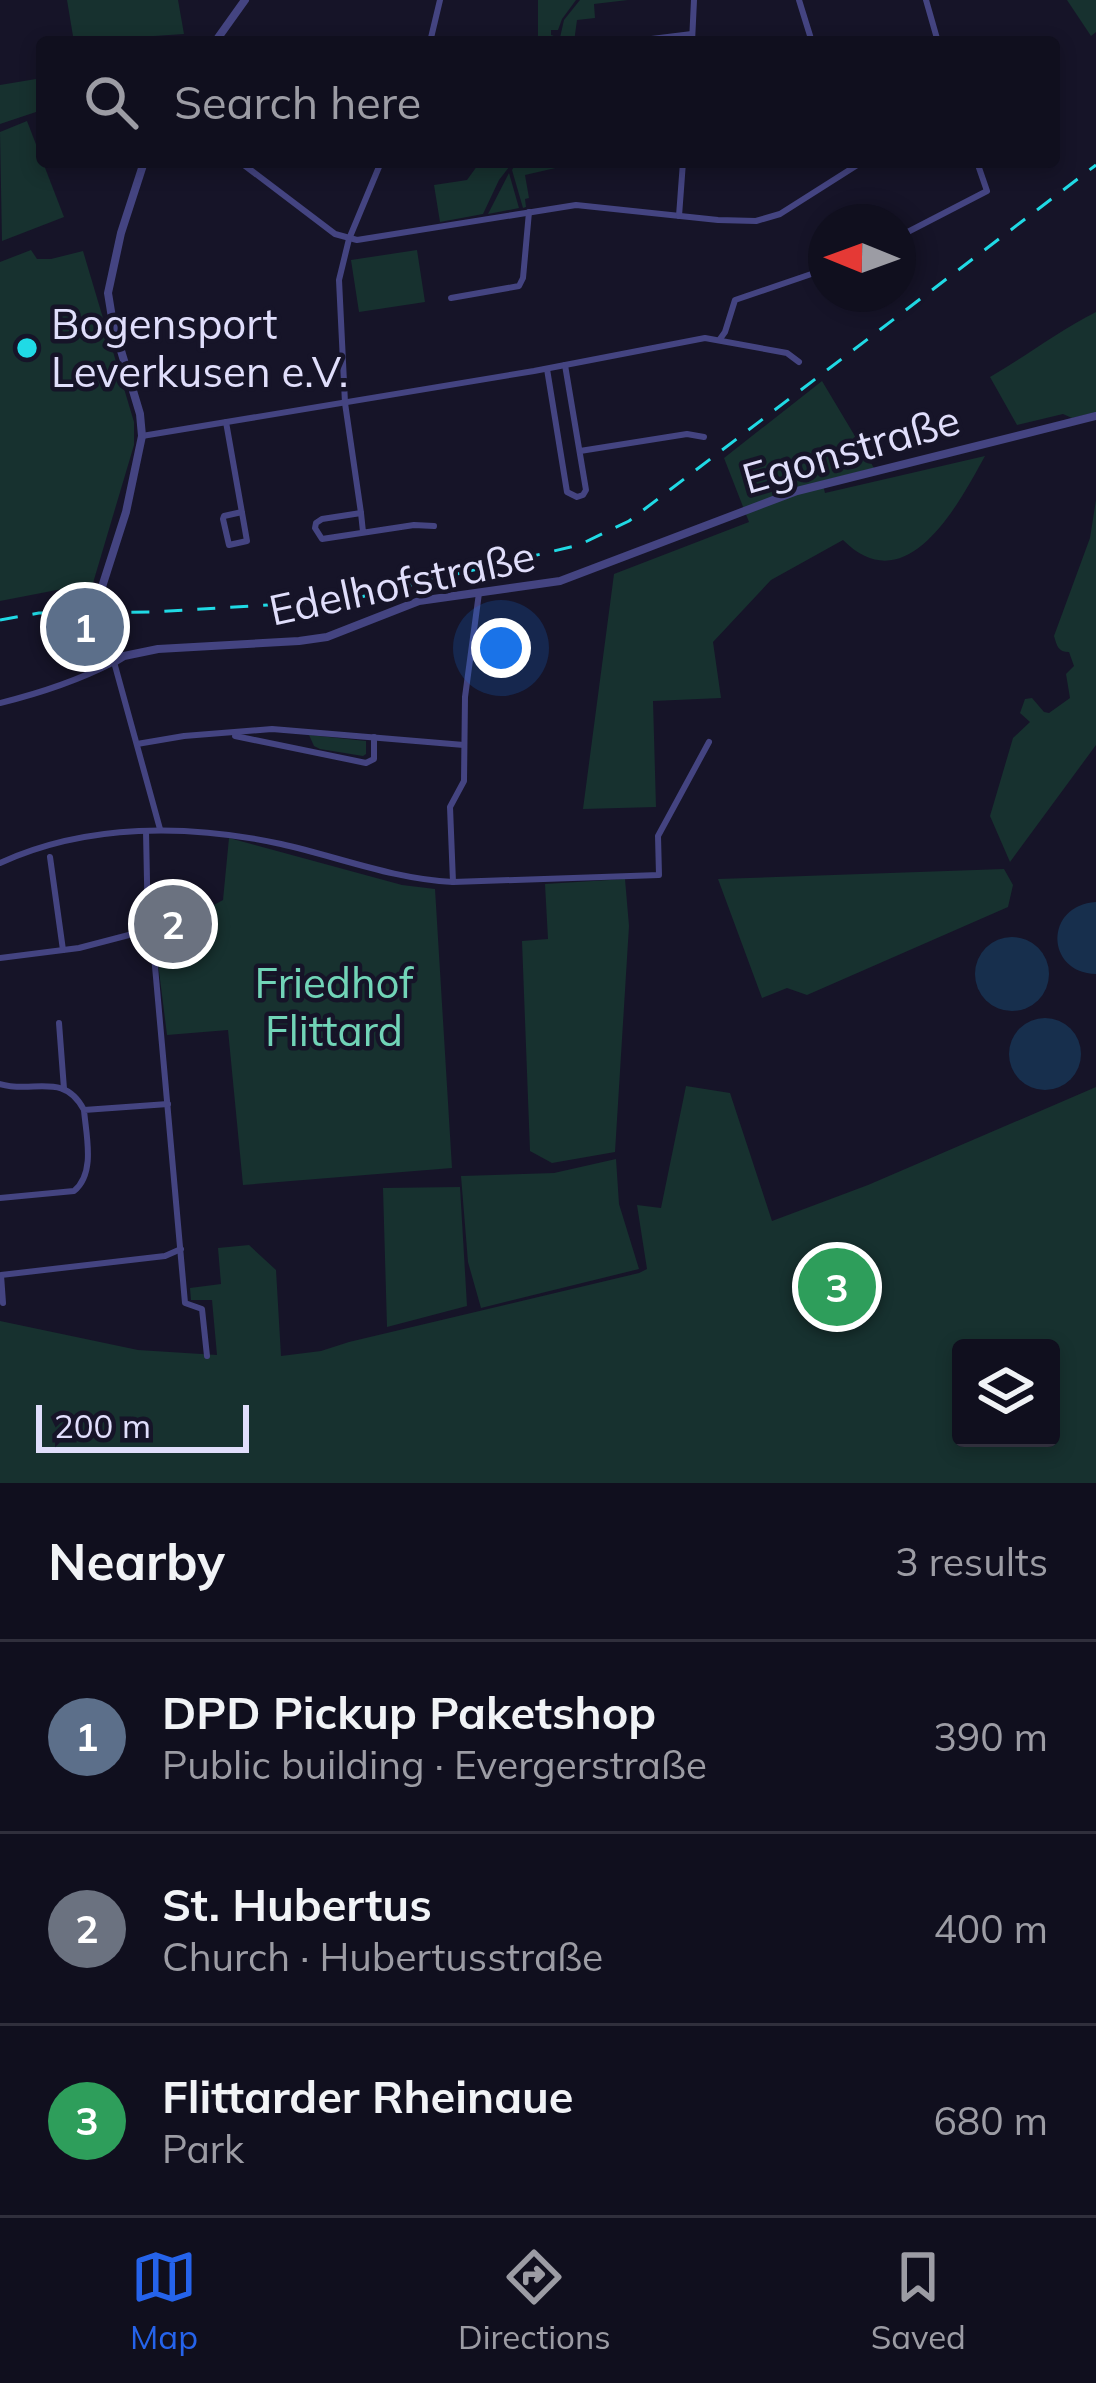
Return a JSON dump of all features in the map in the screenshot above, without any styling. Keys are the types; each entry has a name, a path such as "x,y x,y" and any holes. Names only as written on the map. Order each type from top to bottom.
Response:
{"street":[{"path":"218,36 245,0"},
{"path":"431,36 440,0"},
{"path":"692,36 694,0"},
{"path":"799,0 810,36"},
{"path":"926,0 936,36"},
{"path":"142,168 108,293 142,436 126,512 101,590 101,612 160,829"},
{"path":"248,168 335,234 357,241 576,205 766,219 793,207 848,168"},
{"path":"363,532 345,403 338,298 349,239 379,168"},
{"path":"679,216 683,168"},
{"path":"916,227 987,190 978,168"},
{"path":"451,298 519,286 530,212"},
{"path":"720,339 738,298 808,275"},
{"path":"142,436 548,369 705,338 787,353 800,362"},
{"path":"548,369 566,492 578,497 586,490 566,364"},
{"name":"Egonstraße","path":"628,555 797,490 1096,416"},
{"path":"226,422 242,512 247,541 229,545 224,516 242,512"},
{"path":"580,451 687,434 704,437"},
{"path":"361,513 322,519 315,528 322,539 434,526"},
{"name":"Edelhofstraße","path":"114,662 160,648 327,637 418,601 560,581 628,555"},
{"path":"453,882 450,807 464,781 465,697 479,593"},
{"path":"0,704 44,693 114,662"},
{"path":"137,744 272,729 464,745"},
{"path":"225,734 366,763 374,759 374,737"},
{"path":"0,863 39,847 160,829 270,842 388,874 438,881 659,874 658,836 709,742"},
{"path":"146,830 148,931 154,955 185,1304 202,1310 207,1356"},
{"path":"50,856 64,950"},
{"path":"0,958 64,950 148,931"},
{"path":"59,1023 64,1089"},
{"path":"0,1084 46,1085 79,1099 88,1153 86,1176 74,1191 0,1198"},
{"path":"84,1110 168,1104"},
{"path":"3,1303 1,1276 166,1256 181,1249"}],"green space":[{"path":"67,0 178,0 184,34 154,36 73,36"},
{"path":"538,0 576,0 558,30 551,30 554,36 538,36"},
{"path":"580,0 628,0 594,4 595,18 577,20 575,36 560,36 564,20"},
{"path":"1067,0 1096,0 1096,32 1091,36"},
{"path":"36,79 36,112 0,124 0,85"},
{"path":"27,121 36,144 36,168 45,168 64,217 2,241 0,132"},
{"path":"476,168 508,168 483,214 440,222 434,185 467,180"},
{"path":"556,168 525,175 529,198 523,208 512,170"},
{"path":"509,173 519,208 488,214"},
{"path":"31,250 37,259 83,251 134,422 134,445 93,583 0,601 0,262"},
{"path":"417,250 425,302 359,312 351,260"},
{"path":"1096,312 1096,412 1017,425 990,377"},
{"path":"822,381 874,468 822,481 825,493 985,456 946,520 909,554 889,560 866,557 843,540 771,580 713,642 721,698 653,701 656,807 583,809 614,574 749,522 724,458"},
{"path":"1096,500 1096,745 1010,862 990,816 1013,738 1030,722 1020,713 1025,699 1032,698 1049,713 1070,698 1066,674 1074,666 1069,652 1058,648 1054,636 1090,538"},
{"path":"309,735 366,741 366,754 320,749"},
{"name":"Friedhof Flittard","path":"229,838 402,885 435,889 452,1168 243,1185 228,1030 167,1035 156,947 156,936 179,940 199,930 201,912 223,900"},
{"path":"1004,869 1013,885 1008,907 807,995 787,988 762,998 718,879"},
{"path":"625,879 629,926 615,1152 552,1163 530,1151 522,941 548,939 545,884"},
{"path":"686,1086 730,1093 772,1221 1096,1087 1096,1483 0,1483 0,1321 138,1350 217,1355 212,1300 191,1300 190,1288 221,1284 218,1248 249,1245 276,1270 281,1356 321,1351 639,1273 647,1269 637,1205 661,1208"},
{"path":"616,1159 619,1204 639,1269 481,1308 468,1262 461,1176 554,1173"},
{"path":"460,1187 467,1306 387,1327 383,1188"}],"water":[{"path":"1096,902 1096,974 1067,963 1057,939 1067,914"},
{"path":"1012,937 1038,948 1049,974 1038,1000 1012,1011 986,1000 975,974 986,948"},
{"path":"1045,1018 1071,1028 1081,1054 1071,1080 1045,1090 1019,1080 1009,1054 1019,1028"}],"railway":[{"path":"0,620 39,613 154,612 348,600 579,545 629,521 1096,165"}],"place":[{"name":"Bogensport Leverkusen e.V.","path":"27,348"},
{"name":"DPD Pickup Paketshop","path":"85,627"},
{"name":"St. Hubertus","path":"173,924"},
{"name":"Flittarder Rheinaue","path":"837,1287"}]}
